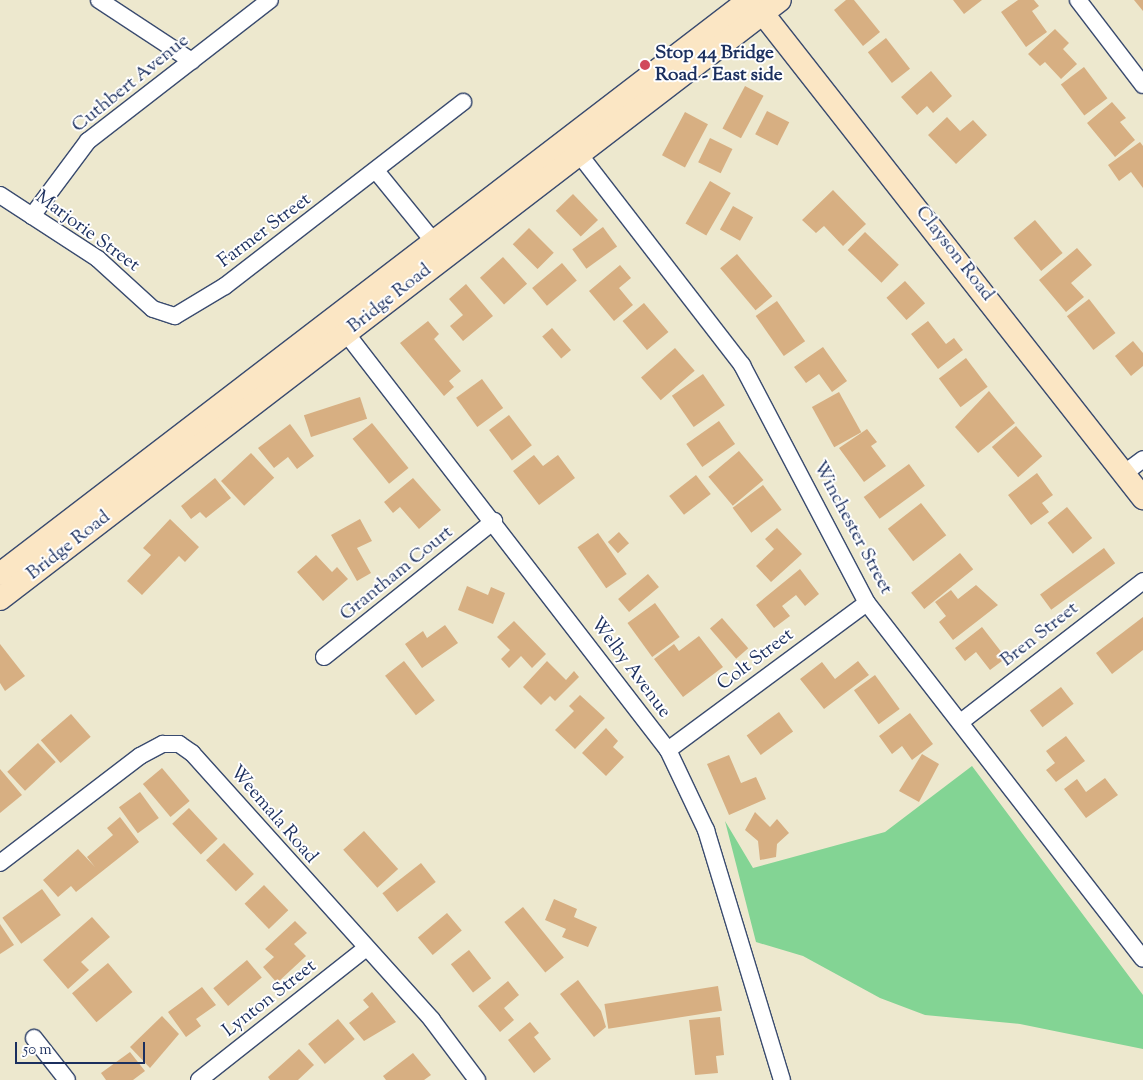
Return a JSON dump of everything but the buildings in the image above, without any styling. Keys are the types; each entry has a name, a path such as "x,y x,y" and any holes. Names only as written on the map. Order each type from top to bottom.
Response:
{"main road":[{"name":"Bridge Road","path":"0,574 340,326 761,3"},
{"name":"Clayson Road","path":"761,3 1134,465 1143,498"},
{"name":"Bridge Road","path":"0,599 340,326 434,242 574,147"}],"street":[{"path":"99,0 192,61"},
{"name":"Cuthbert Avenue","path":"32,216 88,142 270,0"},
{"path":"1078,0 1143,85"},
{"name":"Farmer Street","path":"174,316 209,297 377,172 464,102"},
{"name":"Winchester Street","path":"574,147 742,364 868,602 962,720 1143,959"},
{"path":"377,172 434,242"},
{"name":"Marjorie Street","path":"0,195 98,259 153,309 174,316"},
{"name":"Welby Avenue","path":"340,326 494,521 668,750 706,830 782,1080"},
{"name":"Grantham Court","path":"324,657 494,521"},
{"name":"Bren Street","path":"962,720 1143,582"},
{"name":"Colt Street","path":"668,750 868,602"},
{"name":"Weemala Road","path":"0,863 140,756 164,744 179,744 192,752 365,949 432,1020 477,1080"},
{"name":"Lynton Street","path":"199,1080 365,949"},
{"path":"34,1038 67,1080"}],"green space":[{"path":"972,766 1143,995 1143,1049 1020,1024 925,1015 880,998 803,956 756,942 725,821 753,868 885,832"}],"place":[{"name":"Stop 44 Bridge Road - East side","path":"645,65"}]}
